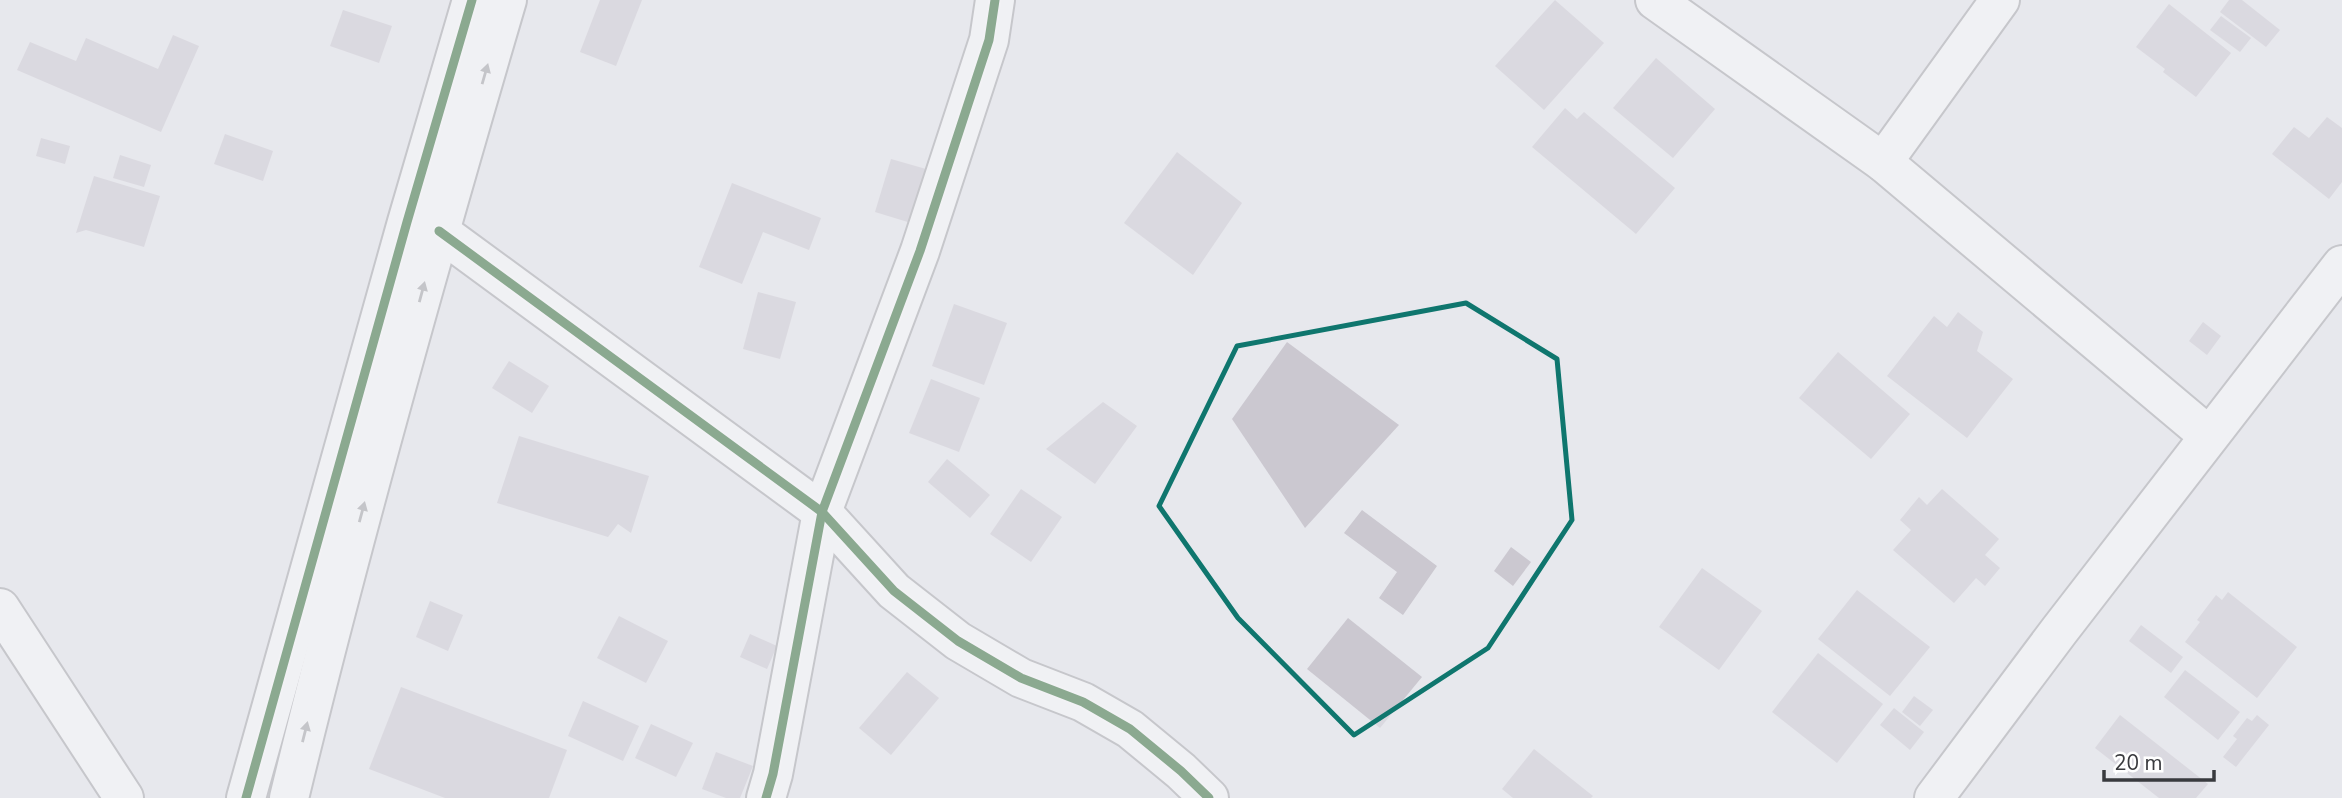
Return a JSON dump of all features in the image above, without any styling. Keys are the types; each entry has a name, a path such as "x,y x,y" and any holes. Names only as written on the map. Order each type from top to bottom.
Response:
{"street":[{"path":"246,798 472,0"},
{"path":"289,798 331,626 439,231 507,0"},
{"path":"766,798 773,774 822,512 920,251 989,40 995,0"},
{"path":"1655,0 1883,162 2209,436"},
{"path":"1883,162 2000,0"},
{"path":"439,231 822,512 894,591 958,641 1021,678 1083,702 1130,729 1209,798"},
{"path":"1934,798 2059,631 2342,265"},
{"path":"0,608 124,798"}],"highlighted area":[{"path":"1466,303 1557,359 1572,520 1488,648 1354,735 1238,618 1159,506 1237,346"}],"building":[{"path":"600,0 642,0 616,66 580,52"},
{"path":"1555,0 1604,43 1544,110 1495,66"},
{"path":"2229,0 2242,0 2280,30 2266,47 2220,12"},
{"path":"2169,4 2231,53 2196,97 2136,47"},
{"path":"343,10 392,26 379,63 330,46"},
{"path":"2221,16 2251,38 2240,52 2210,30"},
{"path":"173,35 199,46 161,132 17,70 30,42 76,61 86,38 158,69"},
{"path":"1656,58 1715,109 1673,158 1613,108"},
{"path":"1565,108 1577,119 1584,112 1675,188 1636,234 1532,147"},
{"path":"2327,117 2342,128 2342,182 2329,199 2272,154 2294,127 2309,138"},
{"path":"225,134 273,151 263,181 214,164"},
{"path":"41,138 70,146 65,164 36,156"},
{"path":"1177,152 1242,203 1193,275 1124,223"},
{"path":"120,155 151,165 144,187 113,178"},
{"path":"891,159 926,169 911,223 875,212"},
{"path":"94,176 160,196 144,247 86,230 76,233"},
{"path":"732,183 821,218 809,250 763,232 742,284 699,267"},
{"path":"758,292 796,302 780,359 743,349"},
{"path":"954,304 1007,323 984,385 932,366"},
{"path":"1958,312 1983,332 1977,351 2013,379 1967,438 1887,376 1934,316 1947,327"},
{"path":"2203,322 2221,336 2207,355 2189,341"},
{"path":"1287,342 1399,425 1305,528 1232,419"},
{"path":"1838,352 1910,414 1871,459 1799,398"},
{"path":"509,361 549,386 532,413 492,388"},
{"path":"931,379 980,398 959,452 909,433"},
{"path":"1103,402 1137,426 1095,484 1046,449"},
{"path":"519,436 649,476 631,533 618,524 608,537 497,503"},
{"path":"947,459 990,495 970,518 928,482"},
{"path":"1021,489 1062,517 1031,562 990,534"},
{"path":"1942,489 1999,539 1985,555 2000,568 1985,586 1976,578 1954,603 1893,550 1911,530 1900,520 1919,497 1927,505"},
{"path":"1362,510 1437,566 1403,615 1379,598 1397,572 1344,533"},
{"path":"1511,547 1531,562 1513,586 1494,571"},
{"path":"1702,568 1762,611 1719,670 1659,627"},
{"path":"1857,590 1930,647 1890,696 1818,639"},
{"path":"2228,592 2297,647 2257,698 2185,642 2216,595 2222,600"},
{"path":"430,601 463,615 448,651 416,637"},
{"path":"619,616 668,641 646,683 597,658"},
{"path":"1348,618 1422,677 1380,728 1307,669"},
{"path":"2141,625 2183,657 2171,673 2129,641"},
{"path":"750,634 777,646 767,669 740,657"},
{"path":"1818,653 1883,704 1837,763 1772,712"},
{"path":"2185,670 2240,712 2218,740 2164,697"},
{"path":"907,672 939,698 891,755 859,728"},
{"path":"401,687 567,750 549,798 445,798 369,769"},
{"path":"1914,696 1933,710 1920,726 1902,712"},
{"path":"583,701 639,726 623,761 568,736"},
{"path":"1894,708 1924,732 1910,750 1880,725"},
{"path":"2120,715 2208,784 2196,798 2159,798 2095,748"},
{"path":"2257,715 2269,725 2236,767 2223,757 2237,739 2233,736 2247,718 2252,721"},
{"path":"651,724 693,743 676,777 635,758"},
{"path":"1534,749 1593,796 1513,798 1502,789"},
{"path":"716,752 753,766 740,798 726,798 702,789"}],"cycle path":[{"path":"246,798 472,0"},
{"path":"766,798 773,774 822,512 920,251 989,40 995,0"},
{"path":"439,231 822,512 894,591 958,641 1021,678 1083,702 1130,729 1209,798"}]}
